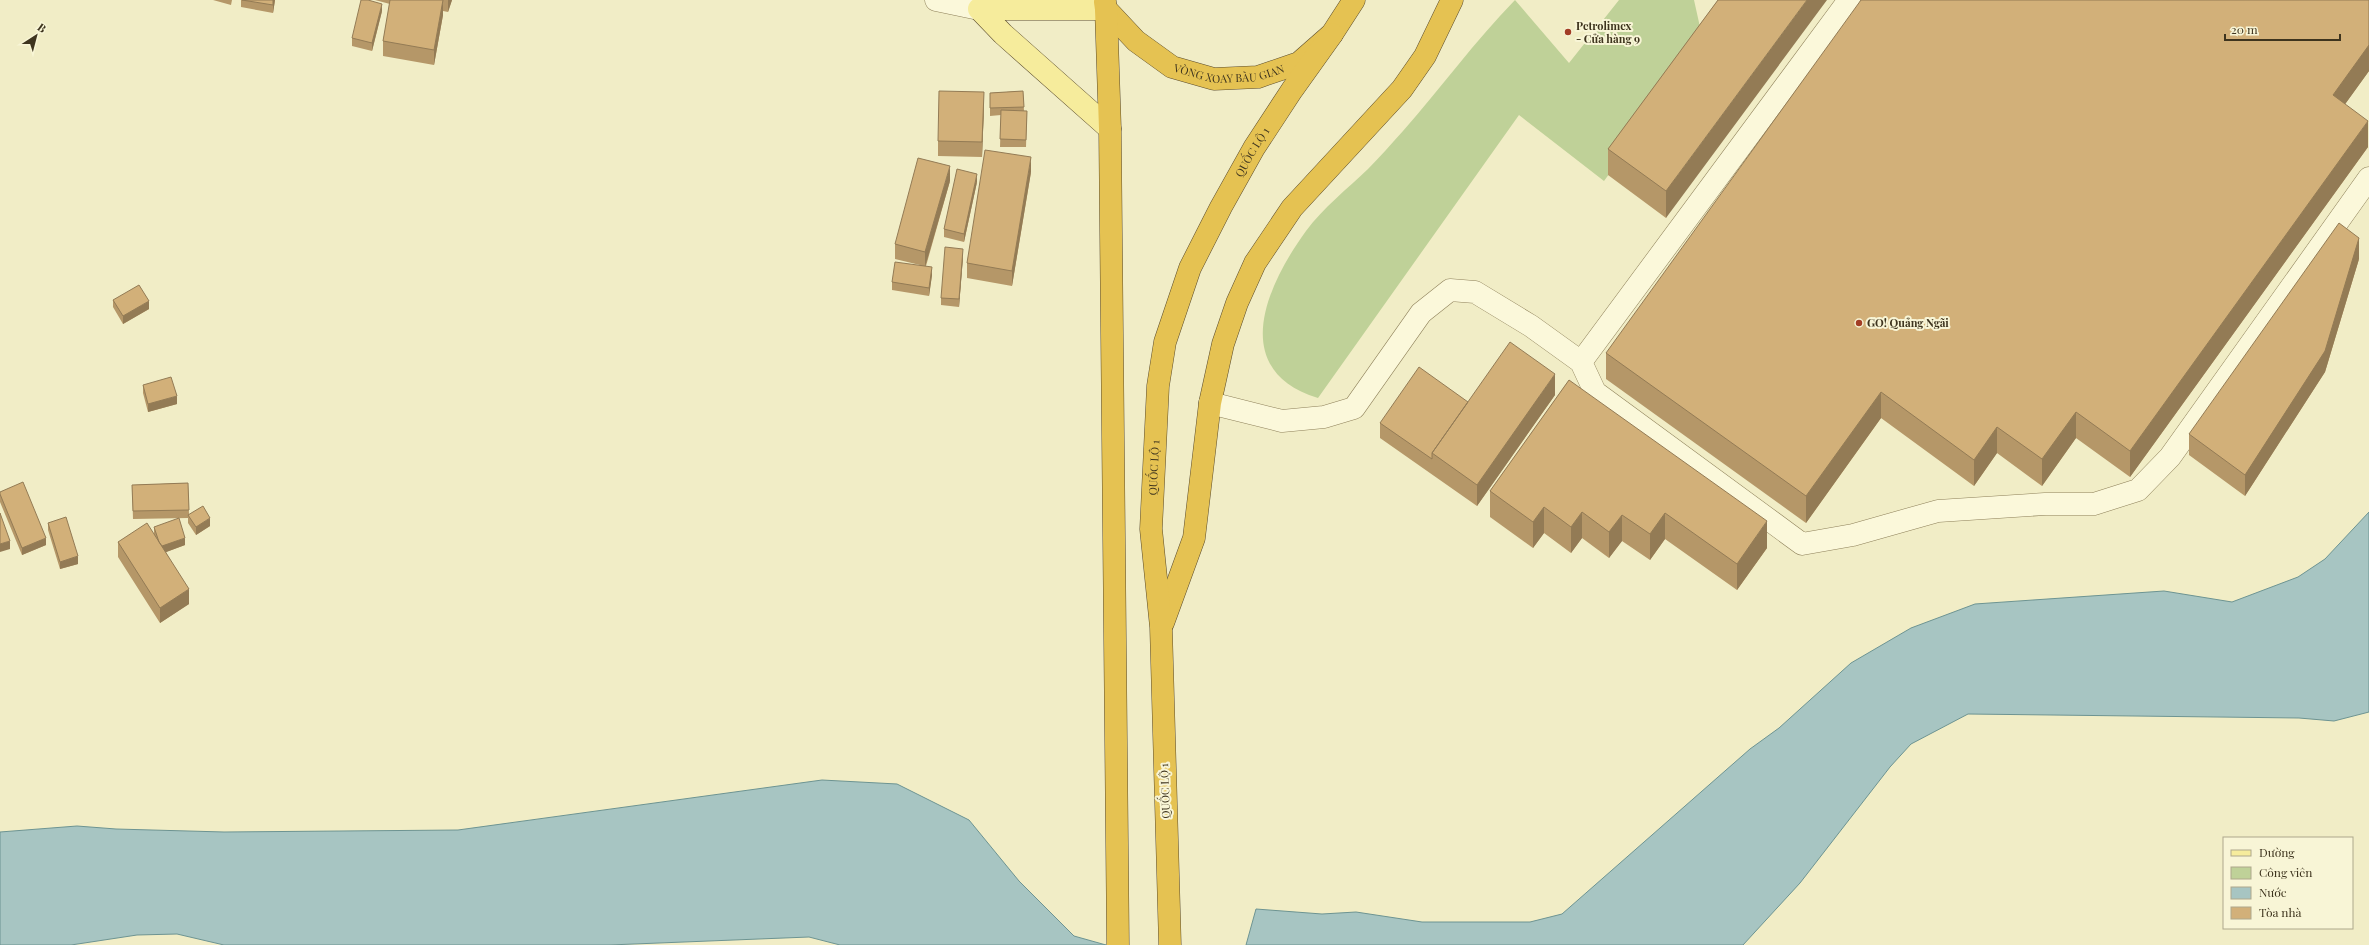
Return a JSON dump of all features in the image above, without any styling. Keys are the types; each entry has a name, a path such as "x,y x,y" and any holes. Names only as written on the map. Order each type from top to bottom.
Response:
{"highway":[{"name":"VÒNG XOAY BÀU GIAN","path":"1105,4 1136,41 1172,67 1214,79 1258,77 1299,63 1332,34 1354,0"},
{"path":"1161,628 1194,538 1210,403 1223,344 1237,303 1255,263 1272,235 1314,182 1402,89 1425,56 1452,0"},
{"path":"1105,4 1110,129 1118,941"},
{"name":"QUỐC LỘ 1","path":"1170,945 1161,628 1151,529 1158,386 1165,342 1176,304 1190,268 1254,148 1292,90 1332,34"}],"main road":[{"path":"979,9 1105,4"},
{"path":"979,9 1004,34 1110,129"}],"street":[{"path":"936,0 979,9"},
{"path":"1581,362 1849,0"},
{"path":"1210,403 1282,421 1324,417 1354,408 1420,313 1450,290 1475,292 1531,326 1581,362 1595,392 1802,544 1852,535 1938,511 2045,504 2094,504 2138,490 2170,457 2369,178"}],"green space":[{"path":"1515,0 1569,63 1619,0 1694,0 1704,45 1604,181 1519,115 1318,398 1290,385 1273,368 1264,347 1263,325 1268,301 1278,276 1291,253 1313,223 1381,155"}],"water":[{"path":"2369,512 2369,712 2334,721 2299,718 1968,714 1911,744 1890,767 1800,883 1743,945 1246,945 1256,909 1322,914 1356,912 1422,922 1530,922 1562,914 1750,749 1779,728 1851,663 1911,628 1975,604 2164,591 2232,602 2298,577 2325,559"},
{"path":"822,780 897,784 969,820 1019,881 1074,936 1106,945 840,945 809,937 609,945 224,945 177,934 137,935 71,945 0,945 0,832 77,826 116,829 224,832 458,830"}],"building":[{"path":"242,0 273,0 273,5"},
{"path":"361,0 368,0 382,4 372,43 352,38"},
{"path":"390,0 443,0 434,50 383,41"},
{"path":"1718,0 1807,0 1666,191 1608,149"},
{"path":"1861,0 2369,0 2369,45 2333,95 2368,121 2130,451 2076,412 2042,459 1997,427 1974,460 1881,392 1806,496 1606,353"},
{"path":"939,91 984,92 982,142 938,141"},
{"path":"1023,91 1024,107 990,108 990,93"},
{"path":"1001,110 1027,111 1026,140 1000,139"},
{"path":"985,150 1031,157 1012,271 967,263"},
{"path":"918,158 950,166 925,252 895,244"},
{"path":"957,169 977,174 964,234 944,229"},
{"path":"2339,223 2359,238 2325,351 2245,475 2189,434"},
{"path":"945,247 963,249 959,299 941,298"},
{"path":"895,262 932,267 929,288 892,282"},
{"path":"139,285 149,301 123,316 113,300"},
{"path":"1510,342 1555,374 1477,485 1432,453"},
{"path":"1419,367 1468,402 1432,453 1432,459 1380,423"},
{"path":"171,377 177,396 148,404 143,385"},
{"path":"1569,380 1767,521 1737,564 1665,513 1650,534 1622,515 1609,532 1582,512 1571,527 1544,507 1533,522 1490,491"},
{"path":"23,482 46,538 22,548 0,492"},
{"path":"188,483 189,510 133,511 132,485"},
{"path":"203,506 210,518 196,527 188,515"},
{"path":"0,513 10,541 0,544"},
{"path":"66,517 78,556 60,562 48,523"},
{"path":"179,518 185,538 162,546 159,542 154,527"},
{"path":"147,523 189,589 160,608 118,542"}],"place":[{"name":"Petrolimex - Cửa hàng 9","path":"1568,32"},
{"name":"GO! Quảng Ngãi","path":"1859,323"}]}
